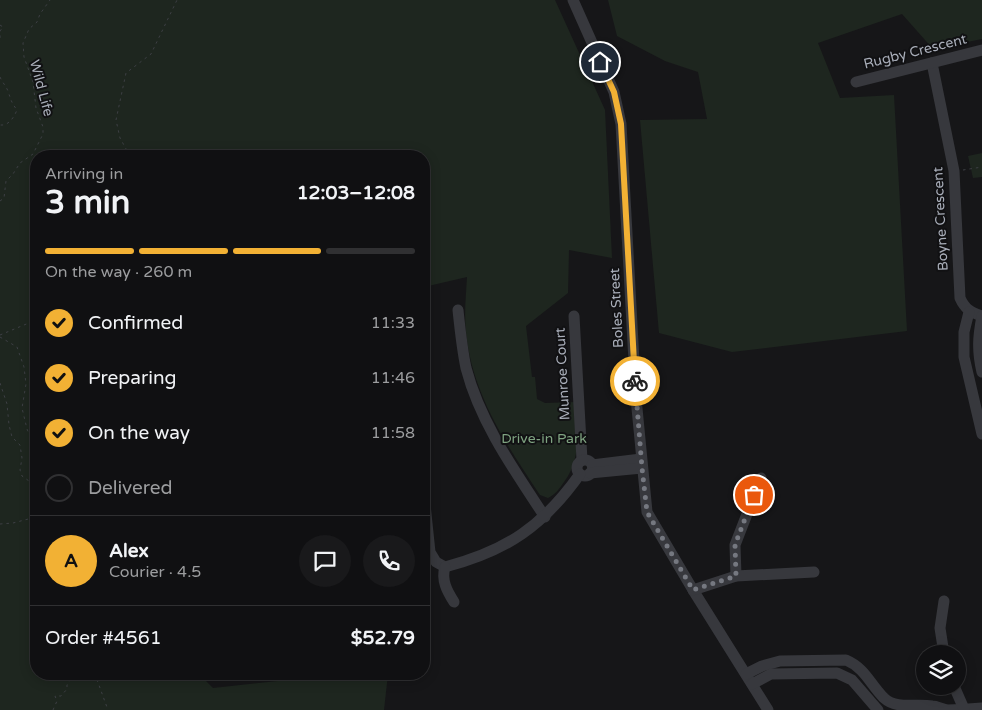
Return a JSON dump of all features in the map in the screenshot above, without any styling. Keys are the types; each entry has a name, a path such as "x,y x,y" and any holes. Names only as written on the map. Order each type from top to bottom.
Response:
{"street":[{"name":"Boles Street","path":"573,0 614,92 621,124 636,398 647,512 768,710"},
{"name":"Rugby Crescent","path":"856,82 982,50"},
{"name":"Boyne Crescent","path":"932,63 954,171 958,287 960,298 969,312"},
{"path":"458,310 465,361 478,403 492,433 545,517"},
{"path":"982,372 978,338 982,316 969,312 964,332 964,357 982,434"},
{"name":"Munroe Court","path":"574,316 586,468"},
{"path":"430,548 431,556 436,562 445,567 484,555 524,533 545,517 586,468 641,464"},
{"path":"736,576 735,545 761,478"},
{"path":"445,567 443,572 445,584 454,602"},
{"path":"693,590 736,576 814,572"},
{"path":"943,645 940,628 944,601"},
{"path":"749,679 771,662 780,660 846,660 855,663 883,697 889,702 900,706 932,706 947,710 982,708"},
{"path":"749,679 771,674 837,673 852,680 878,710"},
{"path":"958,695 964,709"}],"path":[{"name":"Wild Life","path":"35,150 43,134 43,128 36,108 33,82 24,57 23,43 29,28 37,22 50,0"},
{"path":"127,150 120,138 116,120 126,73 150,54 177,0"},
{"path":"0,25 3,27 0,31 0,42"},
{"path":"0,77 2,84 7,88 9,99 17,110 11,122 4,126 0,125"},
{"name":"Wild Life","path":"0,201 4,198 6,180 13,174 20,163 30,156"},
{"path":"954,171 982,167"},
{"path":"0,336 30,323"},
{"path":"0,336 17,347 24,368 26,384 22,408 30,436"},
{"path":"0,383 7,404 12,437 20,446 22,458 20,470 22,476 30,482"},
{"path":"0,524 30,518"},
{"path":"30,521 30,534"},
{"path":"53,710 57,701 55,696 61,696 67,689 70,680"},
{"path":"97,680 108,710"}],"green space":[{"name":"Drive-in Park","path":"0,0 555,0 605,110 612,258 569,250 568,293 526,326 532,377 535,377 537,399 545,403 575,402 577,444 574,463 561,487 548,498 540,495 503,437 475,376 465,325 467,277 430,286 430,150 30,150 30,680 205,680 213,688 287,680 387,680 384,710 0,710"},
{"path":"608,0 982,0 982,39 933,49 902,14 818,43 840,98 894,95 907,331 732,352 659,333 640,120 707,119 698,72 665,61 617,36"},
{"path":"982,153 982,177 973,178 968,156"}],"way so far":[{"path":"635,381 647,512 693,590 736,576 735,545 754,495"}],"route":[{"path":"600,62 614,92 621,124 635,381"}]}
